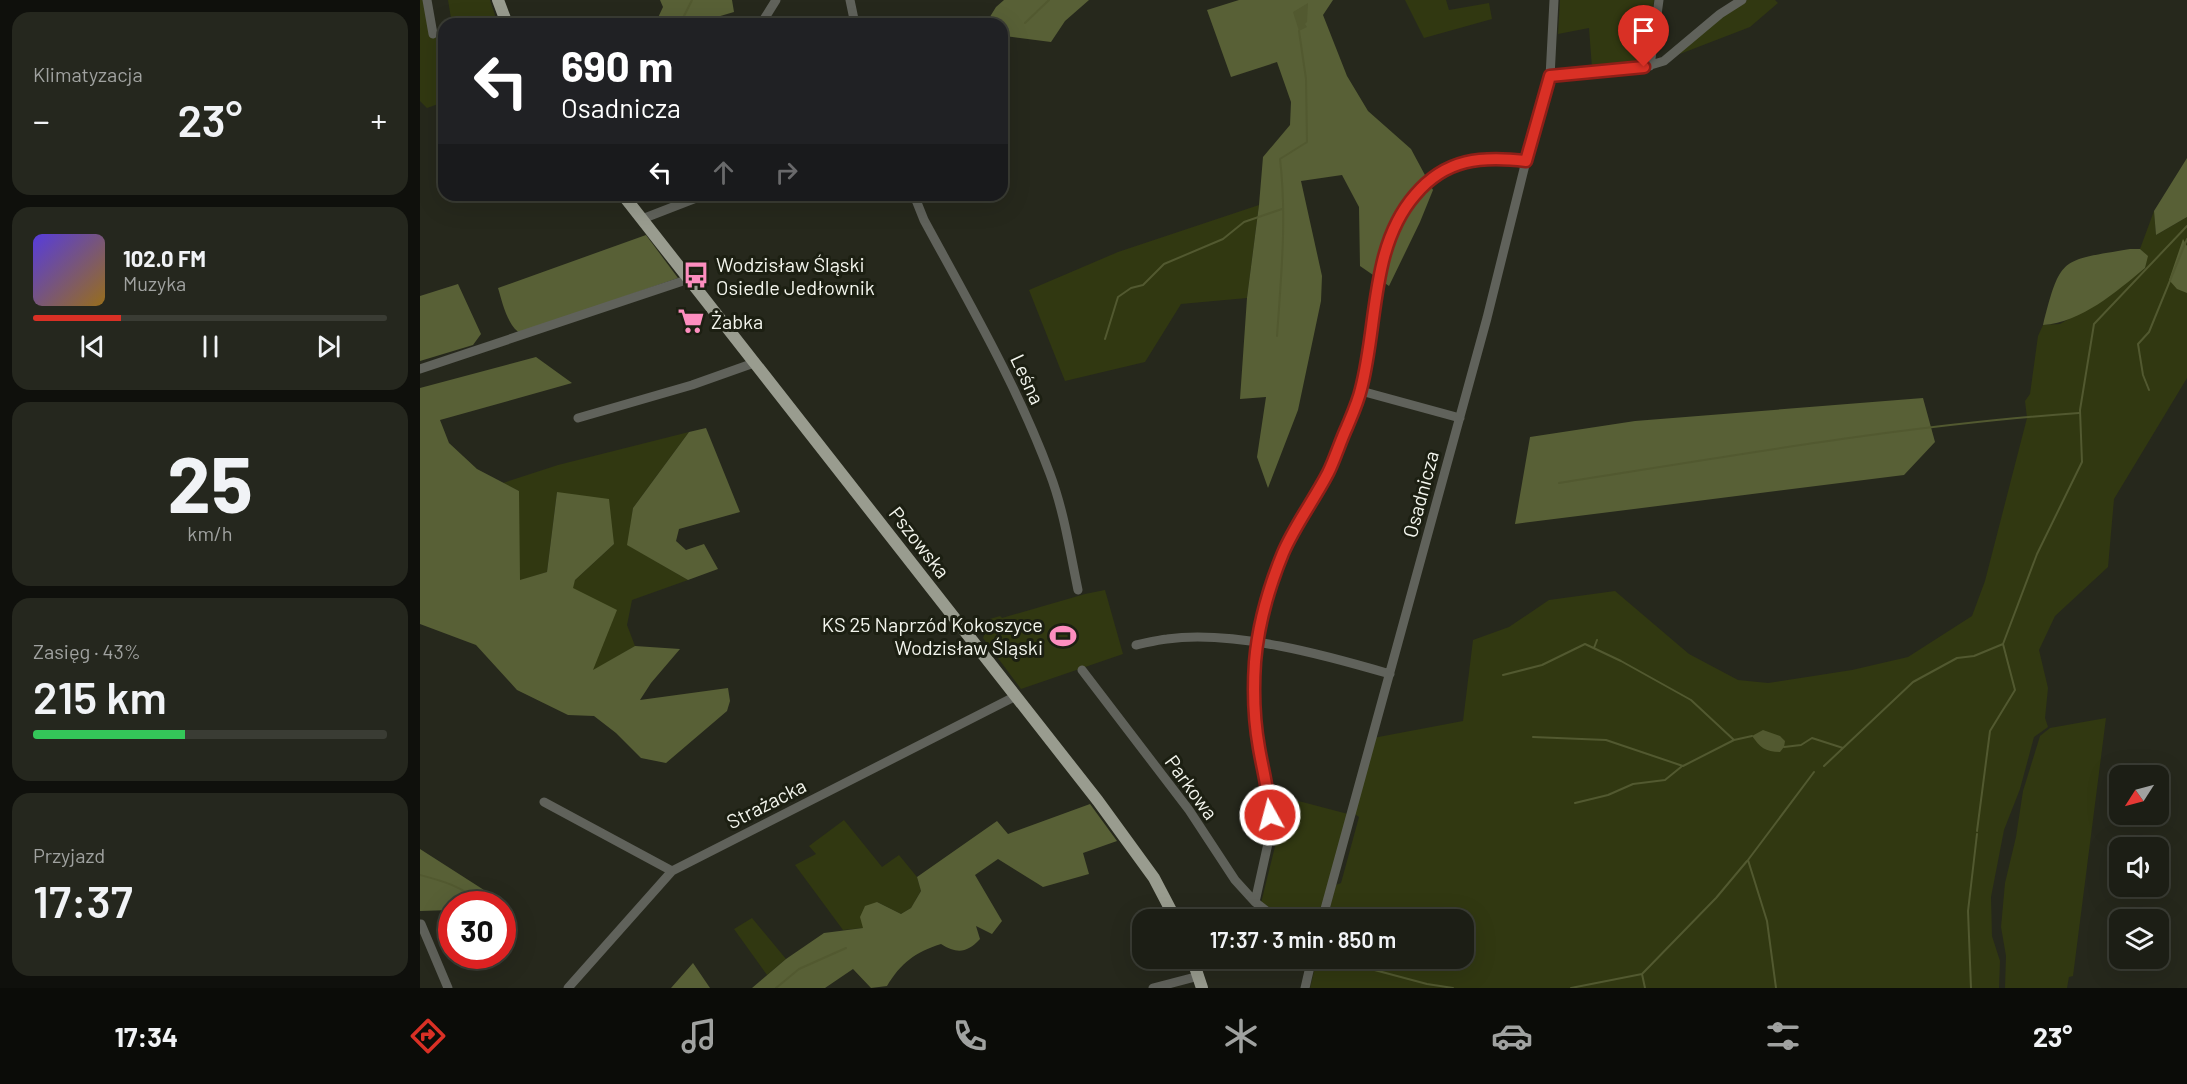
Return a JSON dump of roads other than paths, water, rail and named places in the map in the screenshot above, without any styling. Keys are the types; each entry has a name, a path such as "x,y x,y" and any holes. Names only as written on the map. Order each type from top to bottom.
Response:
{"main road":[{"path":"498,0 505,18"},
{"name":"Pszowska","path":"628,201 1135,851 1154,878 1170,909"}],"street":[{"path":"427,0 433,34"},
{"path":"765,18 776,0"},
{"path":"850,0 854,18"},
{"name":"Osadnicza","path":"1325,909 1460,418 1550,76 1554,0"},
{"path":"1650,66 1659,0"},
{"path":"1550,76 1650,66 1664,61 1720,14 1742,0"},
{"path":"1255,902 1271,830 1270,800 1258,746 1254,709 1258,642 1268,596 1284,552 1329,471 1361,391 1371,346 1388,241 1396,221 1414,195 1444,170 1478,159 1500,158 1526,161"},
{"path":"642,219 688,201"},
{"name":"Leśna","path":"916,201 924,220 1007,374 1051,475 1065,526 1078,590"},
{"path":"420,369 689,279"},
{"path":"578,418 692,385 754,363"},
{"path":"1361,391 1460,418"},
{"path":"1136,645 1168,639 1213,637 1258,642 1390,674"},
{"name":"Parkowa","path":"1082,670 1188,810 1234,880 1264,909"},
{"name":"Strażacka","path":"568,988 672,871 1016,696"},
{"path":"543,802 672,871"},
{"path":"421,924 448,988"},
{"path":"1305,988 1309,969"},
{"path":"1153,988 1200,982"}],"waterway":[{"path":"683,18 692,0"},
{"path":"1025,23 1049,0"},
{"path":"1277,336 1283,226 1280,159 1307,142 1306,79 1299,31"},
{"path":"1105,339 1118,297 1131,288 1143,285 1164,264 1223,239 1244,222 1282,209"},
{"path":"1977,831 1990,731 2015,690 2003,644 2037,554 2082,462 2080,410 2094,324 2187,226"},
{"path":"2149,390 2143,375 2138,344 2149,332 2187,239"},
{"path":"1559,483 1884,433 2079,413"},
{"path":"1594,648 1597,640"},
{"path":"1503,675 1542,665 1585,644 1691,700 1734,740 1752,736"},
{"path":"1824,766 1913,682 1957,658 1974,656 2003,644"},
{"path":"1533,737 1606,740 1683,766 1734,740"},
{"path":"1784,747 1801,745 1812,738 1843,748"},
{"path":"1575,803 1608,795 1633,784 1665,780 1681,767"},
{"path":"1776,988 1767,921 1748,860 1814,772"},
{"path":"1971,988 1968,911 1977,834"},
{"path":"1645,988 1642,974 1716,898 1747,861"},
{"path":"420,875 464,891"},
{"path":"776,988 799,969 846,948"},
{"path":"1371,969 1427,984 1453,988"},
{"path":"1571,988 1642,974"}],"place":[{"name":"Wodzisław Śląski Osiedle Jedłownik","path":"696,275"},
{"name":"Żabka","path":"691,321"},
{"name":"KS 25 Naprzód Kokoszyce Wodzisław Śląski","path":"1063,636"}]}
